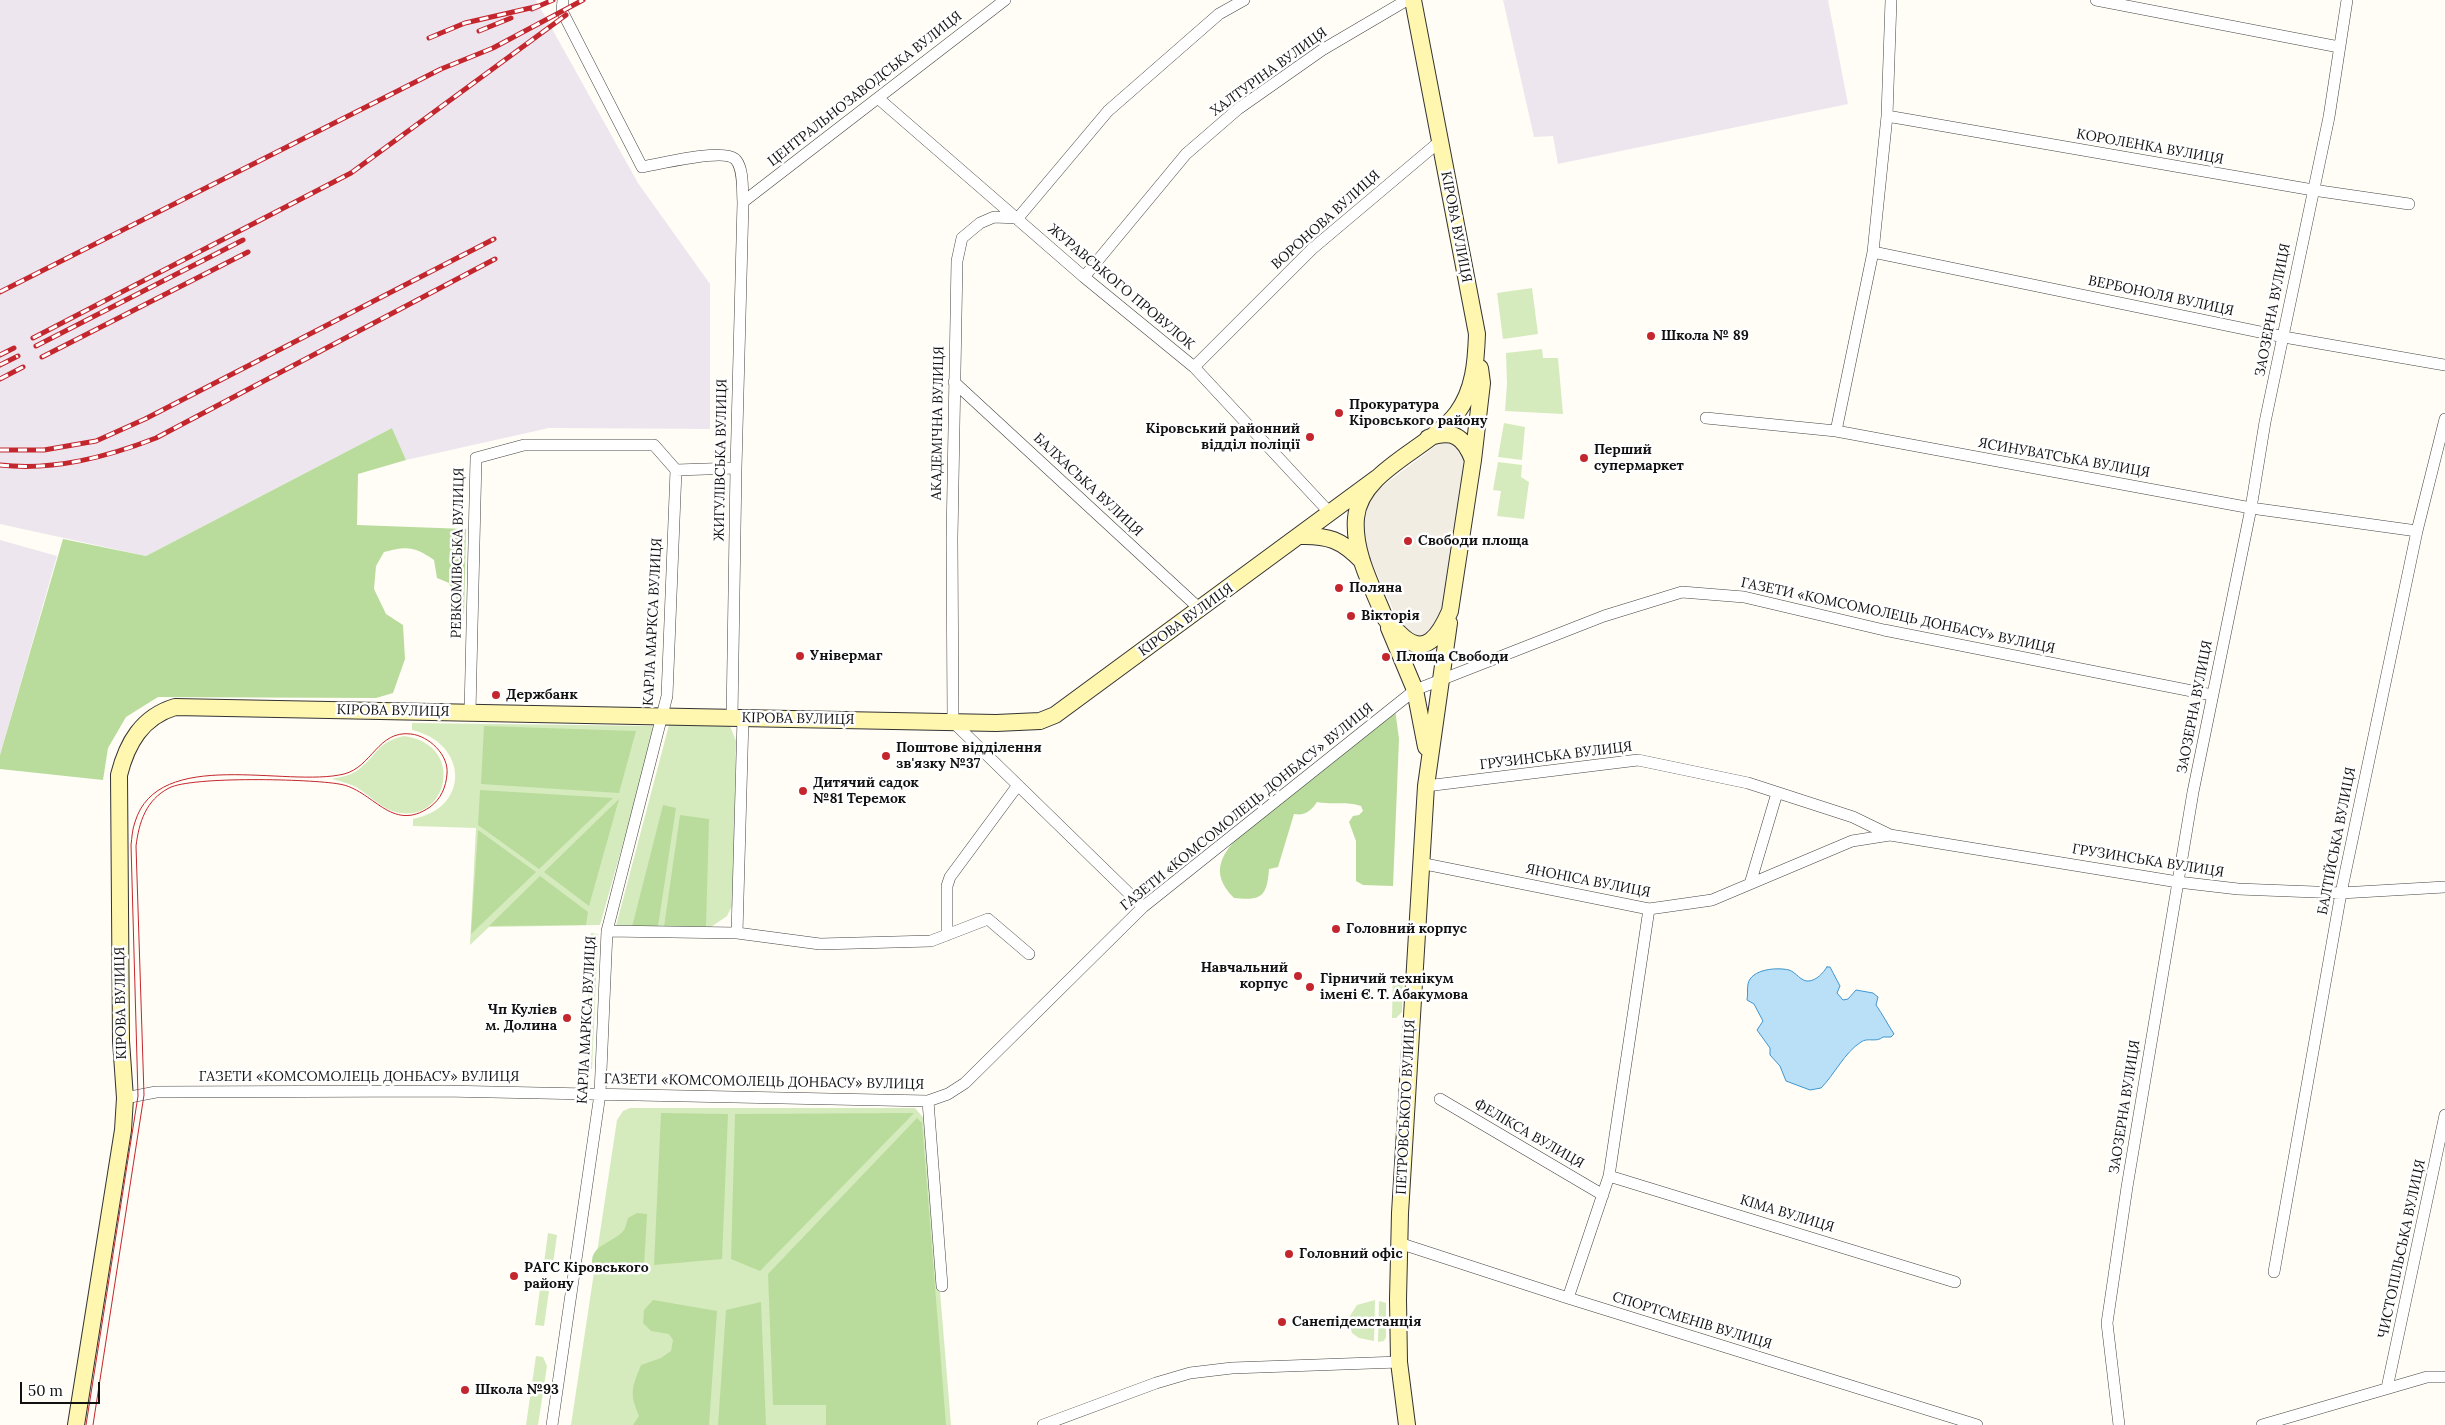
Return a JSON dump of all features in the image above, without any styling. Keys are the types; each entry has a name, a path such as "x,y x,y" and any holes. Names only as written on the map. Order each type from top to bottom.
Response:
{"main road":[{"name":"КІРОВА ВУЛИЦЯ","path":"1377,478 1361,501 1356,518 1362,562 1386,621 1406,640 1413,644 1424,644 1440,633 1450,611 1473,460 1482,383 1477,334 1413,0"},
{"name":"КІРОВА ВУЛИЦЯ","path":"76,1425 123,1130 125,1098 120,1031 119,775 132,738 147,721 163,711 175,707 470,712 662,718 996,723 1048,719 1201,610 1377,478 1456,414 1465,400 1473,379 1477,334"},
{"path":"1428,438 1442,433 1456,436 1469,451 1473,460"},
{"name":"КІРОВА ВУЛИЦЯ","path":"1299,536 1319,535 1336,540 1349,547 1362,562"},
{"path":"1428,759 1450,611"},
{"path":"1386,621 1415,690 1428,759"},
{"name":"ПЕТРОВСЬКОГО ВУЛИЦЯ","path":"1407,1425 1399,1362 1399,1243 1420,863 1428,759"}],"street":[{"name":"ЖИГУЛІВСЬКА ВУЛИЦЯ","path":"563,0 562,11 642,167 715,154 731,156 737,160 741,171 743,202 736,468 737,934"},
{"name":"ЦЕНТРАЛЬНОЗАВОДСЬКА ВУЛИЦЯ","path":"743,202 1005,0"},
{"path":"1018,218 1108,111 1219,14 1244,0"},
{"name":"ХАЛТУРІНА ВУЛИЦЯ","path":"1084,277 1186,154 1238,109 1322,50 1406,0"},
{"path":"1836,431 1873,252 1886,116 1891,0"},
{"path":"2096,0 2339,47"},
{"name":"ЗАОЗЕРНА ВУЛИЦЯ","path":"2119,1425 2107,1323 2178,882 2212,695 2251,508 2264,422 2284,337 2329,117 2347,0"},
{"name":"ЖУРАВСЬКОГО ПРОВУЛОК","path":"879,99 1084,277 1194,368 1330,513"},
{"name":"КОРОЛЕНКА ВУЛИЦЯ","path":"1886,116 2313,190 2409,204"},
{"name":"ВОРОНОВА ВУЛИЦЯ","path":"1194,368 1312,249 1439,142"},
{"name":"АКАДЕМІЧНА ВУЛИЦЯ","path":"953,722 954,382 957,261 962,238 980,223 994,217 1018,218"},
{"name":"ВЕРБОНОЛЯ ВУЛИЦЯ","path":"1873,252 2284,337 2445,365"},
{"name":"БАЛХАСЬКА ВУЛИЦЯ","path":"954,382 1201,610"},
{"name":"ЯСИНУВАТСЬКА ВУЛИЦЯ","path":"1706,418 1836,431 2251,508 2417,531"},
{"name":"БАЛТІЙСЬКА ВУЛИЦЯ","path":"2274,1272 2341,893 2417,531 2445,419"},
{"name":"РЕВКОМІВСЬКА ВУЛИЦЯ","path":"470,712 476,458 524,445 654,444 676,470"},
{"path":"676,470 736,468"},
{"name":"КАРЛА МАРКСА ВУЛИЦЯ","path":"552,1425 600,1094 607,932 667,696 676,470"},
{"name":"ГАЗЕТИ «КОМСОМОЛЕЦЬ ДОНБАСУ» ВУЛИЦЯ","path":"125,1098 156,1092 443,1091 928,1102 948,1094 965,1083 1143,907 1415,690 1441,678 1604,616 1682,592 1744,597 1884,630 2212,695"},
{"path":"953,722 1143,907"},
{"name":"ГРУЗИНСЬКА ВУЛИЦЯ","path":"1426,786 1638,760 1748,783 1855,818 1890,835 2178,882 2278,892 2341,893 2445,887"},
{"name":"ГРУЗИНСЬКА ВУЛИЦЯ","path":"1748,783 1855,818"},
{"path":"947,935 947,886 950,876 1018,785"},
{"path":"1750,884 1777,793"},
{"path":"1852,840 1855,818"},
{"name":"ЯНОНІСА ВУЛИЦЯ","path":"1420,863 1650,910 1712,900 1852,840 1890,835"},
{"path":"1568,1298 1609,1176 1650,910"},
{"path":"607,932 737,934 820,944 930,941 988,919 1028,954"},
{"name":"ФЕЛІКСА ВУЛИЦЯ","path":"1440,1099 1603,1195"},
{"path":"928,1102 942,1286"},
{"name":"ЧИСТОПІЛЬСЬКА ВУЛИЦЯ","path":"2387,1388 2445,1115"},
{"name":"КІМА ВУЛИЦЯ","path":"1609,1176 1955,1282"},
{"name":"СПОРТСМЕНІВ ВУЛИЦЯ","path":"1399,1243 1568,1298 1976,1425"},
{"path":"1043,1425 1156,1383 1190,1373 1232,1368 1399,1362"},
{"path":"2262,1425 2387,1388 2427,1378 2445,1377"}],"shaded area":[{"path":"0,0 536,0 638,183 710,284 710,429 549,428 406,460 392,428 146,556 0,524"},
{"path":"1503,0 1828,0 1848,104 1558,164 1553,136 1534,137"},
{"name":"Свободи площа","path":"1444,442 1457,447 1462,452 1465,460 1441,620 1426,635 1417,635 1407,632 1399,623 1365,547 1362,522 1367,505 1376,491 1437,445"},
{"path":"0,540 57,556 0,755"}],"green space":[{"path":"1532,288 1538,334 1503,339 1497,293"},
{"path":"1542,349 1543,358 1558,358 1563,414 1505,411 1507,384 1506,353"},
{"path":"1504,423 1525,427 1522,460 1498,457"},
{"path":"392,428 406,460 358,474 357,525 466,529 464,614 449,583 437,578 434,560 421,552 405,548 384,552 376,566 374,589 386,614 403,625 405,659 393,693 376,698 158,697 126,717 108,748 103,780 0,769 0,755 63,539 146,556"},
{"path":"1498,462 1522,465 1521,477 1529,482 1524,519 1497,516 1501,491 1493,490"},
{"path":"1395,709 1399,739 1393,886 1363,885 1356,881 1356,841 1349,822 1353,816 1359,815 1363,811 1361,806 1317,802 1307,812 1294,814 1278,867 1269,869 1266,886 1261,895 1251,899 1234,898 1226,889 1220,871 1224,855 1236,839"},
{"path":"412,723 656,726 600,925 489,927 470,945 476,828 413,826 413,819 432,813 445,802 453,789 455,775 452,761 444,748 430,737 412,730"},
{"path":"669,725 730,726 736,741 733,904 727,916 711,927 616,926"},
{"path":"484,726 636,731 619,793 481,784"},
{"path":"404,736 423,742 436,752 443,766 443,780 439,794 430,805 417,812 394,812 382,806 360,789 332,779 355,772 387,742"},
{"path":"480,790 613,798 539,869 478,825"},
{"path":"619,799 589,906 544,872"},
{"path":"663,805 676,808 658,926 632,927"},
{"path":"680,815 709,819 706,926 664,927"},
{"path":"478,830 536,872 471,934"},
{"path":"540,876 588,912 586,925 489,926"},
{"path":"591,933 598,934 592,1069 585,1068"},
{"path":"1393,973 1401,975 1403,978 1402,1012 1396,1018 1392,1018"},
{"path":"630,1108 915,1108 926,1121 951,1425 571,1425 617,1120 623,1111"},
{"path":"661,1113 728,1114 722,1259 654,1265"},
{"path":"914,1113 760,1271 731,1259 735,1114"},
{"path":"917,1118 922,1123 946,1425 826,1425 826,1405 773,1405 768,1274"},
{"path":"637,1213 647,1214 644,1266 634,1267 625,1262 600,1272 593,1267 592,1260 597,1249 619,1235 625,1229 628,1218"},
{"path":"548,1233 557,1235 552,1271 543,1270"},
{"path":"540,1289 549,1291 544,1326 535,1325"},
{"path":"653,1300 717,1311 709,1425 633,1425 639,1416 633,1390 641,1365 661,1358 671,1351 673,1340 669,1334 651,1331 643,1323 644,1310"},
{"path":"1375,1300 1374,1341 1359,1338 1352,1333 1348,1319 1357,1305"},
{"path":"1379,1301 1386,1303 1386,1337 1384,1341 1378,1342"},
{"path":"761,1302 766,1425 718,1425 726,1310"},
{"path":"536,1356 543,1357 547,1366 538,1425 526,1425"}],"water":[{"path":"1827,967 1830,967 1840,986 1837,993 1843,1000 1848,999 1856,990 1873,993 1878,997 1876,1005 1894,1034 1891,1037 1861,1042 1850,1052 1821,1088 1810,1090 1786,1081 1780,1066 1770,1055 1770,1048 1757,1030 1763,1021 1754,1004 1747,1000 1748,986 1750,979 1754,975 1765,970 1789,970 1803,980 1809,981 1817,978"}],"tram line":[{"path":"86,1425 138,1096 131,845 135,822 148,799 169,784 196,777 227,775 320,777 344,774 362,764 383,743 391,738 400,734 411,734 424,738 436,748 445,760 447,774 444,788 437,800 430,807 416,814 404,816 393,813 351,788 339,784 252,780 201,782 182,784 169,788 149,805 145,813 139,828 136,846 144,1095 93,1425"}],"railway":[{"path":"532,9 553,0"},
{"path":"0,292 441,69 493,48 583,0"},
{"path":"429,38 465,23 539,6"},
{"path":"33,338 351,173 566,15"},
{"path":"479,31 511,18"},
{"path":"0,450 44,450 96,441 145,419 494,239"},
{"path":"36,346 243,240"},
{"path":"42,357 248,252"},
{"path":"0,465 40,466 80,461 119,451 156,438 495,259"},
{"path":"0,355 14,348"},
{"path":"0,365 18,356"},
{"path":"0,379 23,367"}],"place":[{"name":"Школа № 89","path":"1651,336"},
{"name":"Прокуратура Кіровського району","path":"1339,413"},
{"name":"Кіровський районний відділ поліції","path":"1310,437"},
{"name":"Перший супермаркет","path":"1584,458"},
{"name":"Свободи площа","path":"1408,541"},
{"name":"Поляна","path":"1339,588"},
{"name":"Вікторія","path":"1351,616"},
{"name":"Універмаг","path":"800,656"},
{"name":"Площа Свободи","path":"1386,657"},
{"name":"Держбанк","path":"496,695"},
{"name":"Поштове відділення зв'язку №37","path":"886,756"},
{"name":"Дитячий садок №81 Теремок","path":"803,791"},
{"name":"Головний корпус","path":"1336,929"},
{"name":"Навчальний корпус","path":"1298,976"},
{"name":"Гірничий технікум імені Є. Т. Абакумова","path":"1310,987"},
{"name":"Чп Кулієв м. Долина","path":"567,1018"},
{"name":"Головний офіс","path":"1289,1254"},
{"name":"РАГС Кіровського району","path":"514,1276"},
{"name":"Санепідемстанція","path":"1282,1322"},
{"name":"Школа №93","path":"465,1390"}]}
